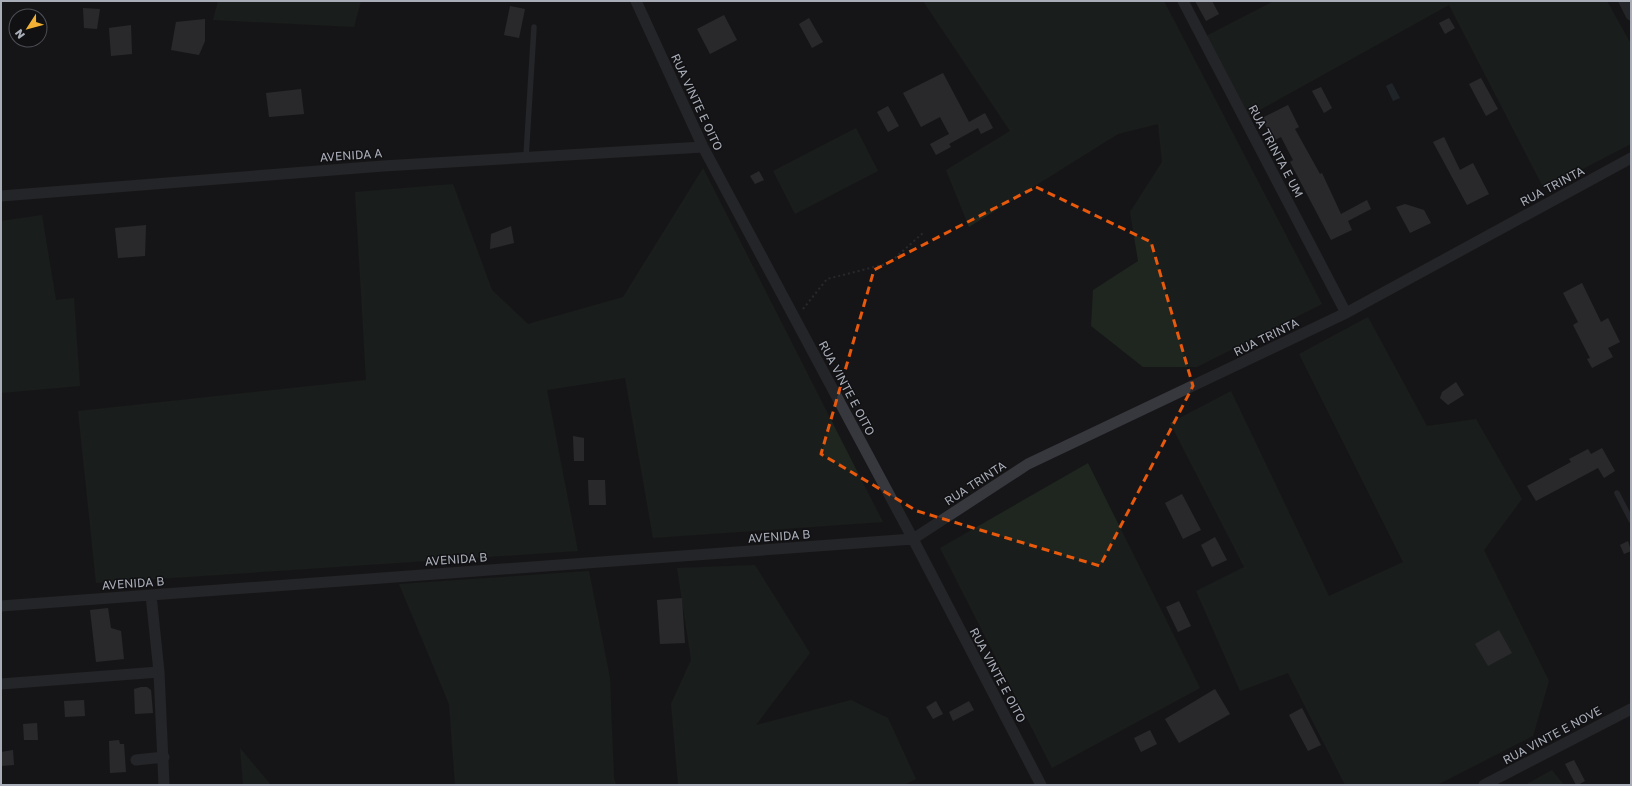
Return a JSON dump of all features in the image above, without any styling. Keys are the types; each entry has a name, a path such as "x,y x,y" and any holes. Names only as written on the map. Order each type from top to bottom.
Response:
{"street":[{"name":"RUA VINTE E OITO","path":"636,1 703,147 913,539 1041,785"},
{"name":"RUA TRINTA E UM","path":"1183,1 1346,313"},
{"path":"1624,1 1631,15"},
{"name":"AVENIDA A","path":"1,196 383,166 703,147"},
{"name":"RUA TRINTA","path":"913,539 1028,464 1346,313 1631,158"},
{"name":"AVENIDA B","path":"1,606 913,539"},
{"path":"151,595 159,672 164,757 164,785"},
{"path":"1,684 159,672"},
{"name":"RUA VINTE E NOVE","path":"1484,785 1631,708"},
{"path":"136,760 164,757"}],"lane":[{"path":"526,158 534,27"},
{"path":"1617,493 1631,520"}],"path":[{"path":"792,314 805,308 827,280 886,264 923,233"}],"highlighted area":[{"path":"1036,187 1151,242 1193,386 1100,566 917,511 821,454 874,270"}],"shaded area":[{"path":"218,1 361,1 354,27 213,20"},
{"path":"923,1 1164,1 1322,304 1197,367 1143,367 1091,326 1093,290 1138,261 1130,212 1162,162 1158,124 1118,134 969,227 946,170 1010,131"},
{"path":"1274,1 1607,1 1631,44 1631,144 1544,189 1449,5 1249,116 1206,36"},
{"path":"1392,83 1400,98 1393,101 1386,86"},
{"path":"856,128 878,171 795,214 773,171"},
{"path":"703,168 883,522 653,538 625,378 547,390 578,551 96,583 78,411 366,380 355,192 453,184 492,290 528,324 623,297"},
{"path":"42,215 56,300 74,298 80,386 1,393 1,221"},
{"path":"1368,317 1427,426 1476,419 1522,499 1484,550 1549,681 1533,736 1437,785 1345,785 1288,673 1240,691 1196,591 1244,567 1170,423 1231,391 1329,596 1403,562 1299,354"},
{"path":"1088,463 1200,688 1052,768 940,548"},
{"path":"755,565 810,653 756,725 851,700 888,718 916,779 904,785 678,785 671,704 691,660 677,568"},
{"path":"589,571 610,678 614,778 616,785 455,785 449,704 399,584"},
{"path":"240,748 271,785 243,785"},
{"path":"1552,770 1564,785 1525,785"}],"building":[{"path":"1195,1 1212,1 1219,14 1206,21"},
{"path":"510,6 525,9 519,38 504,35"},
{"path":"83,8 100,9 97,29 84,28"},
{"path":"724,15 737,40 710,54 697,29"},
{"path":"809,18 823,42 812,48 799,24"},
{"path":"1449,18 1455,28 1445,34 1439,23"},
{"path":"205,19 205,41 199,55 171,50 176,22"},
{"path":"131,25 132,54 111,56 109,28"},
{"path":"943,73 969,122 985,113 993,128 981,134 978,128 949,144 951,147 936,155 930,144 949,134 940,117 921,127 903,93"},
{"path":"1481,78 1498,109 1486,116 1469,84"},
{"path":"1321,87 1332,108 1324,113 1312,91"},
{"path":"301,89 304,114 269,117 266,93"},
{"path":"1288,105 1299,127 1295,129 1320,174 1322,173 1341,214 1367,200 1371,209 1348,221 1352,230 1331,240 1290,162 1293,160 1281,137 1273,141 1262,118"},
{"path":"888,106 899,126 888,132 877,112"},
{"path":"1444,137 1460,170 1473,163 1489,194 1467,205 1433,142"},
{"path":"759,171 764,180 755,184 750,176"},
{"path":"1405,204 1424,210 1431,223 1410,233 1396,207"},
{"path":"146,225 145,256 118,258 115,228"},
{"path":"511,226 514,243 490,249 491,234"},
{"path":"1582,283 1601,322 1608,318 1620,342 1608,348 1613,357 1592,368 1587,359 1590,358 1573,325 1578,322 1563,293"},
{"path":"1456,382 1464,395 1448,405 1440,398 1442,392"},
{"path":"573,436 584,438 584,461 574,461"},
{"path":"1602,448 1615,471 1604,478 1598,468 1536,501 1527,486 1571,462 1569,459 1588,449 1591,454"},
{"path":"588,480 605,480 606,505 589,505"},
{"path":"1182,494 1201,530 1183,539 1165,503"},
{"path":"1215,537 1227,560 1212,567 1201,545"},
{"path":"1628,541 1631,551 1624,554 1620,545"},
{"path":"682,598 685,643 660,644 657,600"},
{"path":"1179,601 1191,626 1178,632 1166,607"},
{"path":"108,608 111,628 121,631 124,659 96,662 90,610"},
{"path":"1499,630 1512,653 1488,666 1475,644"},
{"path":"147,687 151,690 153,713 135,714 134,689"},
{"path":"1215,689 1230,714 1179,743 1165,719"},
{"path":"84,700 85,716 65,717 64,701"},
{"path":"936,701 943,714 933,719 926,707"},
{"path":"969,701 974,710 953,721 949,712"},
{"path":"1302,708 1321,745 1308,751 1289,715"},
{"path":"37,723 38,740 24,740 23,724"},
{"path":"1150,730 1157,744 1141,752 1134,738"},
{"path":"119,740 120,744 124,744 126,772 110,773 109,741"},
{"path":"13,750 14,765 1,766 1,752"},
{"path":"1574,760 1585,781 1578,785 1576,785 1565,764"}]}
